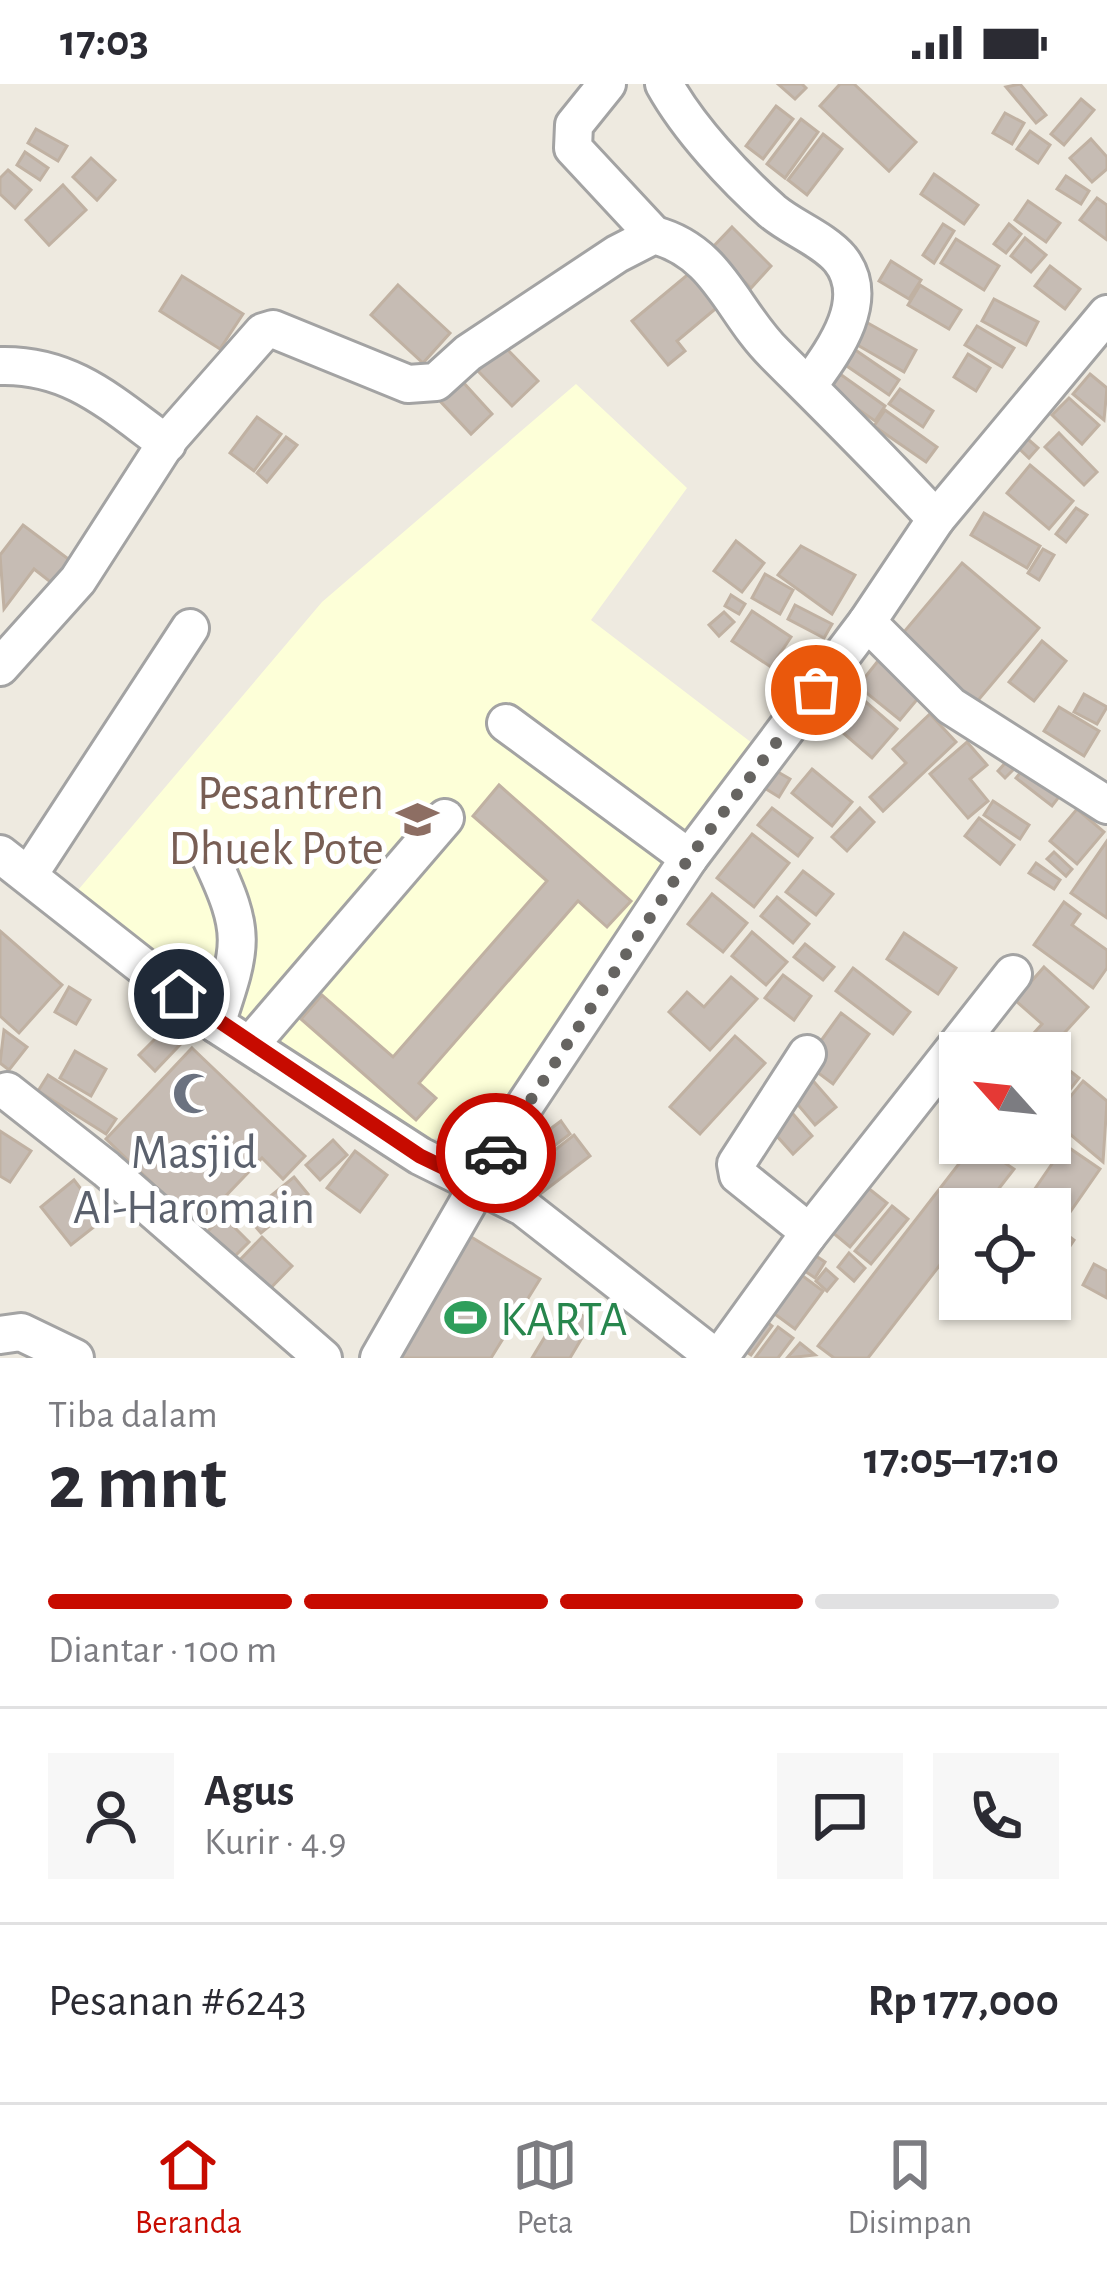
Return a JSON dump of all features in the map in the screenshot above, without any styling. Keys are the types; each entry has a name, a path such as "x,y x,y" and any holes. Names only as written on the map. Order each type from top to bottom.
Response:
{"street":[{"path":"607,84 574,125 572,148 654,236 685,247 713,269 772,352 936,519"},
{"path":"664,84 773,211 840,259 849,279 846,328 809,385"},
{"path":"3,659 78,580 167,443 262,332 272,329 407,384 436,382 468,353 617,254 654,236"},
{"path":"379,1358 478,1184 689,858 867,622 936,519 1107,314"},
{"path":"0,366 34,365 63,372 167,443"},
{"path":"867,622 951,706 1107,805"},
{"path":"190,628 15,863 216,1024 420,1156 524,1207 718,1358 807,1236 1013,974"},
{"path":"506,723 689,858"},
{"path":"250,1045 445,818"},
{"path":"211,858 234,907 240,954 216,1024"},
{"path":"807,1054 736,1165 738,1175 804,1228 807,1236"},
{"path":"7,1090 106,1169 323,1358"},
{"path":"0,1335 21,1332 75,1358"}],"shaded area":[{"name":"Pesantren Dhuek Pote","path":"576,384 687,488 591,620 752,743 487,1125 473,1137 430,1139 246,1022 73,896 322,602"}],"building":[{"path":"778,84 802,84 806,88 795,99"},
{"path":"840,84 854,84 916,142 889,171 820,106"},
{"path":"1020,84 1046,115 1036,123 1006,87"},
{"path":"1081,99 1094,110 1064,145 1051,134"},
{"path":"776,106 793,119 763,159 746,146"},
{"path":"1005,113 1024,123 1012,144 993,133"},
{"path":"801,119 818,132 785,178 767,164"},
{"path":"36,129 67,146 58,161 28,143"},
{"path":"1030,131 1050,145 1038,163 1017,149"},
{"path":"823,134 842,149 807,195 788,180"},
{"path":"1091,139 1107,157 1107,169 1092,182 1070,158"},
{"path":"25,152 48,168 40,180 17,165"},
{"path":"91,158 115,180 97,200 73,177"},
{"path":"8,170 31,190 15,208 0,194 0,178"},
{"path":"934,174 978,205 964,224 921,194"},
{"path":"1066,176 1089,191 1081,204 1057,189"},
{"path":"63,185 86,210 49,245 26,220"},
{"path":"1097,198 1107,205 1107,240 1080,220"},
{"path":"1028,201 1060,223 1046,242 1015,220"},
{"path":"943,224 954,231 934,263 923,255"},
{"path":"1009,224 1021,234 1006,253 994,244"},
{"path":"732,227 771,266 751,288 711,249"},
{"path":"1025,238 1046,255 1031,272 1011,256"},
{"path":"956,239 999,266 984,290 941,263"},
{"path":"891,261 921,280 909,299 879,281"},
{"path":"1050,266 1080,289 1065,309 1035,286"},
{"path":"692,271 720,305 677,341 685,351 668,365 632,321"},
{"path":"182,276 243,314 220,349 160,311"},
{"path":"398,285 450,333 423,363 371,315"},
{"path":"920,285 961,310 949,329 908,305"},
{"path":"994,299 1038,322 1026,345 982,321"},
{"path":"866,322 916,350 904,372 854,343"},
{"path":"977,326 1014,348 1002,367 965,345"},
{"path":"504,346 538,381 512,406 478,371"},
{"path":"851,347 899,380 889,395 841,362"},
{"path":"968,354 990,368 976,391 954,377"},
{"path":"840,374 885,406 875,421 829,389"},
{"path":"1090,374 1107,388 1104,420 1073,394"},
{"path":"462,381 492,414 471,434 440,401"},
{"path":"900,389 933,411 923,427 889,404"},
{"path":"1069,398 1099,425 1082,444 1052,415"},
{"path":"885,410 937,447 926,462 874,426"},
{"path":"257,417 281,434 254,471 230,453"},
{"path":"1059,433 1097,472 1084,485 1045,447"},
{"path":"1022,434 1038,448 1029,458 1013,443"},
{"path":"286,437 297,445 267,482 257,473"},
{"path":"1030,465 1073,501 1049,529 1007,493"},
{"path":"1076,508 1087,515 1066,542 1056,534"},
{"path":"984,513 1040,546 1027,568 971,535"},
{"path":"23,525 71,561 53,584 34,569 4,609 0,555"},
{"path":"736,541 764,563 742,592 714,571"},
{"path":"801,546 855,575 832,614 778,575"},
{"path":"1043,549 1054,555 1039,580 1028,573"},
{"path":"962,563 1039,628 975,704 898,639"},
{"path":"765,574 793,590 780,614 752,598"},
{"path":"731,595 745,604 739,614 725,606"},
{"path":"795,605 832,624 824,638 788,619"},
{"path":"752,611 791,637 771,667 732,641"},
{"path":"724,612 734,622 719,636 709,625"},
{"path":"1042,641 1066,661 1034,701 1009,682"},
{"path":"786,654 804,665 789,689 772,679"},
{"path":"878,661 920,696 900,720 858,686"},
{"path":"852,690 897,729 872,758 827,719"},
{"path":"1084,694 1107,707 1097,724 1074,712"},
{"path":"1059,707 1099,731 1084,756 1044,731"},
{"path":"930,714 956,742 883,811 870,797 906,763 893,749"},
{"path":"967,742 987,765 970,779 988,801 968,818 930,774"},
{"path":"1014,753 1022,761 1005,778 998,771"},
{"path":"1029,762 1065,789 1052,806 1016,778"},
{"path":"771,768 790,779 779,797 761,786"},
{"path":"812,769 852,802 832,826 792,793"},
{"path":"499,785 631,901 607,927 578,901 419,1083 436,1098 416,1120 301,1019 322,995 393,1057 547,881 473,816"},
{"path":"993,801 1029,825 1020,839 984,815"},
{"path":"772,808 812,838 798,856 758,825"},
{"path":"860,808 874,822 847,851 832,837"},
{"path":"1077,809 1104,832 1077,864 1050,841"},
{"path":"979,818 1014,845 1000,864 965,836"},
{"path":"752,834 789,863 754,907 717,878"},
{"path":"1107,841 1107,918 1071,893"},
{"path":"1054,852 1072,869 1066,876 1047,859"},
{"path":"1036,863 1060,880 1054,889 1029,873"},
{"path":"803,871 833,894 816,915 786,892"},
{"path":"712,894 747,923 723,952 688,924"},
{"path":"777,897 809,924 793,943 761,916"},
{"path":"1064,902 1080,914 1072,925 1107,950 1107,968 1093,988 1034,945"},
{"path":"0,931 62,985 19,1033 0,1016"},
{"path":"752,932 787,962 766,985 732,956"},
{"path":"904,933 956,968 938,994 887,959"},
{"path":"805,944 834,967 823,980 794,957"},
{"path":"1044,967 1088,1007 1065,1032 1035,1032 1042,1024 1015,1000"},
{"path":"853,968 910,1012 893,1034 836,991"},
{"path":"783,975 811,996 794,1020 765,998"},
{"path":"731,977 757,999 710,1050 669,1012 687,992 704,1007"},
{"path":"69,987 90,1000 76,1024 55,1012"},
{"path":"841,1013 869,1034 833,1084 805,1063"},
{"path":"179,1015 194,1030 155,1071 139,1055"},
{"path":"4,1030 27,1047 9,1070 0,1063"},
{"path":"735,1036 765,1063 700,1134 670,1107"},
{"name":"Masjid Al-Haromain","path":"192,1048 305,1156 283,1179 262,1158 197,1226 106,1139"},
{"path":"75,1051 106,1069 91,1096 60,1078"},
{"path":"48,1075 116,1119 106,1134 38,1091"},
{"path":"808,1075 836,1107 815,1125 788,1093"},
{"path":"1083,1081 1107,1101 1103,1162 1071,1135 1071,1096"},
{"path":"787,1107 812,1136 793,1154 767,1125"},
{"path":"561,1121 570,1134 532,1163 522,1150"},
{"path":"0,1131 31,1151 10,1182 0,1176"},
{"path":"574,1135 590,1156 539,1195 523,1175"},
{"path":"333,1140 347,1155 320,1180 306,1165"},
{"path":"1071,1149 1100,1169 1071,1211 1071,1188 1035,1188 1052,1164 1071,1164"},
{"path":"355,1151 387,1175 360,1212 327,1188"},
{"path":"959,1164 1006,1164 1014,1169 999,1188 940,1188"},
{"path":"294,1177 308,1194 261,1233 246,1216"},
{"path":"74,1180 104,1219 71,1245 41,1207"},
{"path":"863,1184 887,1203 850,1247 826,1227"},
{"path":"939,1190 939,1266 868,1358 834,1358 818,1346"},
{"path":"892,1206 908,1219 871,1264 855,1251"},
{"path":"223,1216 249,1242 228,1263 202,1237"},
{"name":"KARTA","path":"468,1235 540,1279 491,1358 393,1358"},
{"path":"262,1237 292,1266 265,1294 235,1265"},
{"path":"810,1252 825,1262 815,1278 799,1267"},
{"path":"849,1253 865,1268 854,1281 838,1267"},
{"path":"1094,1264 1107,1271 1107,1298 1083,1285"},
{"path":"792,1268 823,1291 795,1329 764,1306"},
{"path":"826,1269 837,1279 827,1291 816,1281"},
{"path":"564,1305 592,1321 570,1358 532,1358"},
{"path":"757,1314 772,1326 751,1355 735,1344"},
{"path":"778,1327 793,1338 778,1358 755,1358"},
{"path":"800,1343 815,1355 787,1358"}],"way so far":[{"path":"496,1153 689,858 816,690"}],"place":[{"name":"Pesantren Dhuek Pote","path":"418,820"},
{"name":"Masjid Al-Haromain","path":"194,1093"},
{"name":"KARTA","path":"466,1318"}],"route":[{"path":"179,994 216,1024 420,1156 478,1184 496,1153"}]}
